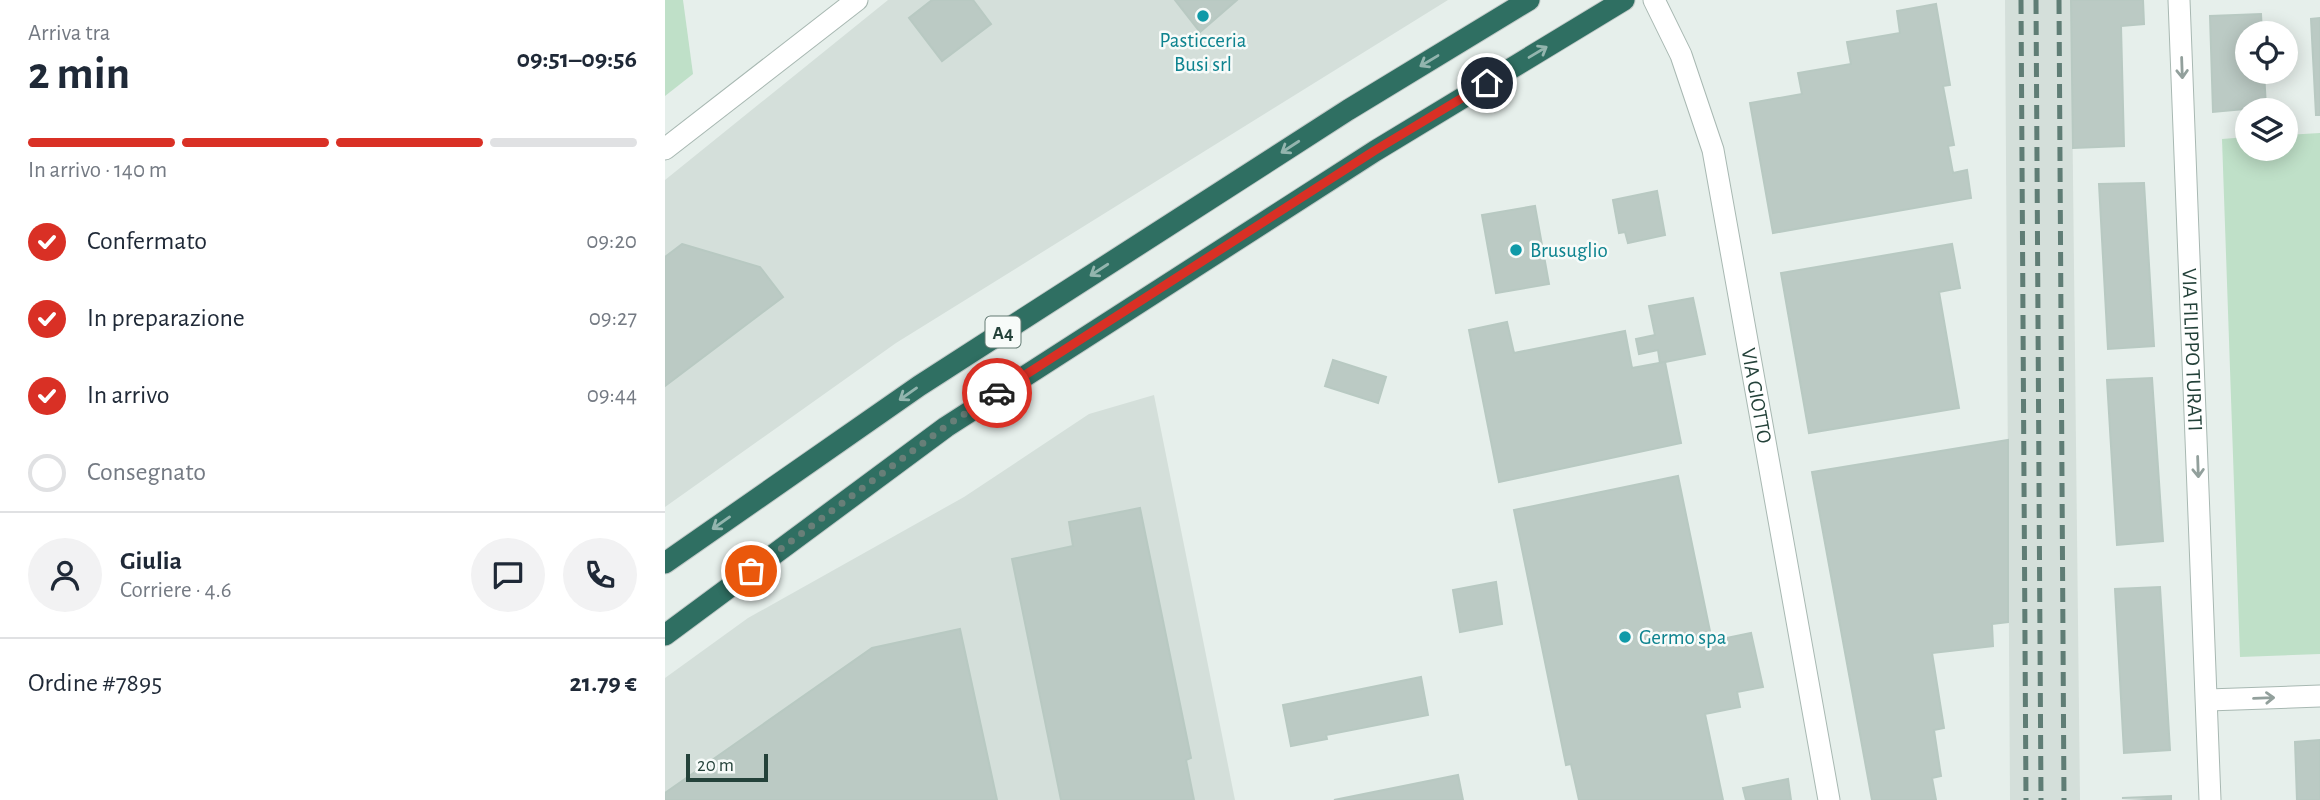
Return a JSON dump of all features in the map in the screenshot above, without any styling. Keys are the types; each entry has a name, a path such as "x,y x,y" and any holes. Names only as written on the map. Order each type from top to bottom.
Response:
{"highway":[{"name":"A4","path":"665,562 931,378 1348,110 1529,0"},
{"name":"A4","path":"665,635 946,426 1374,151 1623,0"}],"street":[{"path":"665,149 857,0"},
{"name":"VIA GIOTTO","path":"1654,0 1681,55 1713,150 1829,800"},
{"name":"VIA FILIPPO TURATI","path":"2179,0 2210,800"},
{"path":"2208,701 2320,696"}],"shaded area":[{"path":"888,0 1448,0 896,343 665,507 665,180"},
{"path":"2005,0 2071,0 2080,800 2010,800"},
{"path":"1154,395 1235,800 665,800 665,678 748,618 964,497 1089,414"}],"green space":[{"path":"665,0 683,0 693,74 665,96"},
{"path":"2320,133 2320,654 2240,657 2222,139 2235,138 2235,161 2298,161 2298,134"}],"building":[{"path":"932,0 973,0 991,24 942,61 909,18"},
{"name":"Pasticceria Busi srl","path":"1175,0 1237,0 1200,32"},
{"path":"2071,0 2143,0 2144,24 2121,26 2124,146 2073,148"},
{"path":"1936,4 1950,85 1943,86 1954,145 1948,146 1953,173 1967,170 1971,198 1773,233 1750,103 1802,94 1798,73 1851,64 1847,42 1900,33 1897,11"},
{"path":"2261,14 2261,21 2235,21 2235,84 2265,84 2265,98 2235,98 2235,110 2213,112 2210,16"},
{"path":"2320,18 2320,115 2316,115 2311,19"},
{"path":"2144,183 2154,346 2108,349 2099,184"},
{"path":"1657,191 1665,235 1628,243 1625,232 1619,233 1613,200"},
{"name":"Brusuglio","path":"1535,206 1549,284 1496,293 1482,215"},
{"path":"682,244 760,267 783,297 665,386 665,257"},
{"path":"1952,244 1960,288 1939,292 1959,408 1809,433 1781,273"},
{"path":"1693,298 1705,354 1660,363 1658,350 1639,354 1636,339 1655,335 1649,306"},
{"path":"1507,322 1514,353 1625,331 1632,368 1665,362 1681,443 1499,482 1469,330"},
{"path":"1333,360 1386,377 1378,403 1325,386"},
{"path":"2152,378 2163,541 2117,545 2107,380"},
{"path":"2008,440 2008,622 1992,624 1993,646 1932,653 1944,728 1934,730 1941,776 1932,778 1936,800 1872,800 1812,472"},
{"name":"Germo spa","path":"1678,476 1712,641 1751,633 1763,687 1737,692 1740,707 1705,714 1723,800 1579,800 1571,764 1566,765 1514,510"},
{"path":"1140,508 1191,758 1186,760 1194,800 1061,800 1012,559 1073,546 1069,522"},
{"path":"1496,582 1502,624 1460,632 1453,590"},
{"path":"2160,587 2170,750 2124,753 2115,589"},
{"path":"960,629 997,800 665,800 665,793 872,648"},
{"path":"1421,677 1428,715 1326,735 1327,739 1291,746 1283,705"},
{"path":"2320,740 2320,800 2297,800 2295,742"},
{"path":"1458,775 1463,800 1334,800"},
{"path":"1788,779 1791,800 1746,800 1743,788"},
{"path":"2171,796 2171,800 2122,798"}],"railway":[{"path":"2021,0 2026,800"},
{"path":"2036,0 2041,800"},
{"path":"2059,0 2064,800"}],"way so far":[{"path":"751,571 946,426 997,393"}],"place":[{"name":"Pasticceria Busi srl","path":"1203,16"},
{"name":"Brusuglio","path":"1516,250"},
{"name":"Germo spa","path":"1625,637"}],"route":[{"path":"997,393 1374,151 1487,83"}]}
